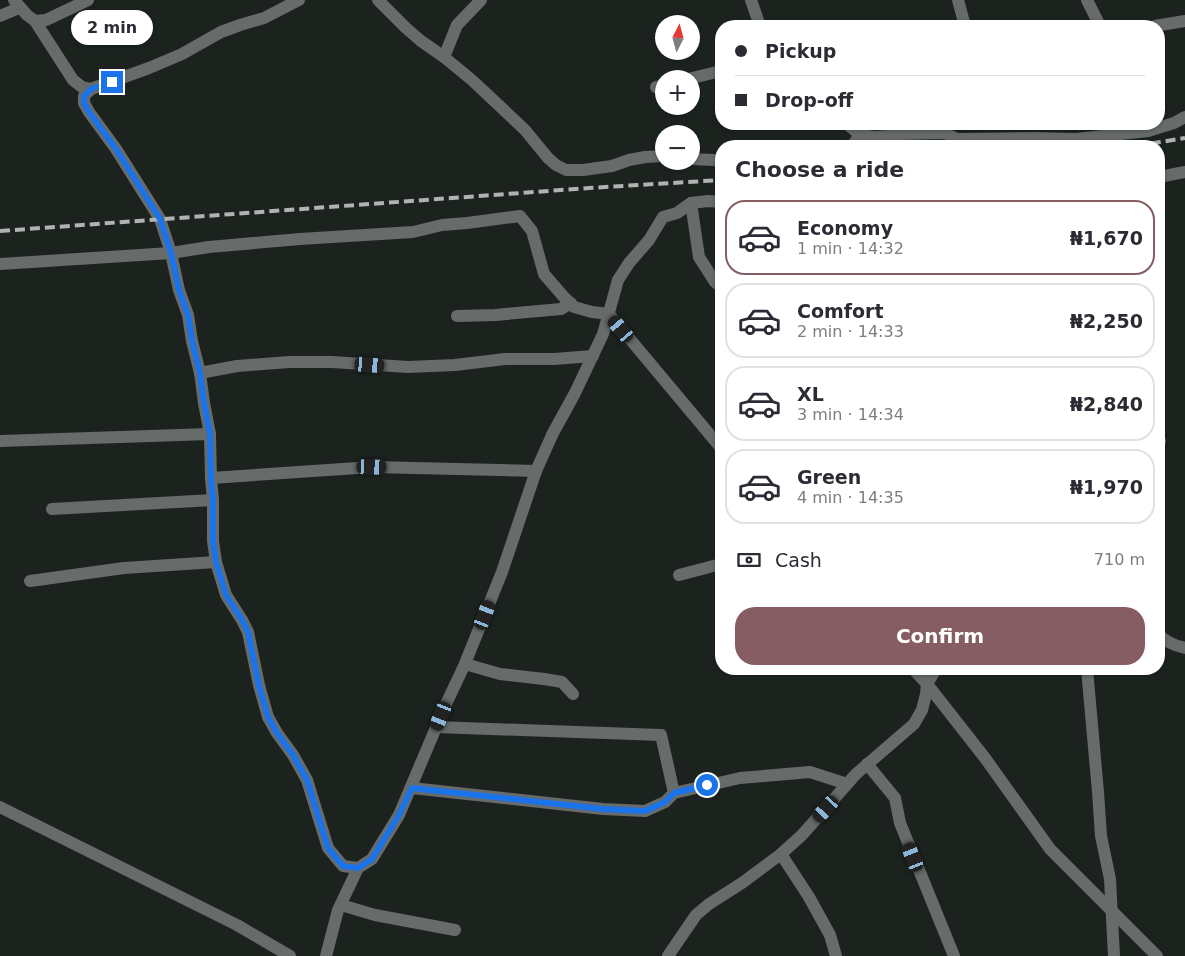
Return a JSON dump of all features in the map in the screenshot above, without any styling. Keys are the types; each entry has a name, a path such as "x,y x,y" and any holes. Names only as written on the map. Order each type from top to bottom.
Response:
{"street":[{"path":"35,21 46,20 88,0"},
{"path":"299,0 264,18 221,32 182,54 91,89 84,96 84,103 116,149 160,219 171,253 179,290 188,315 210,434 213,541 216,562 226,595 248,632 259,686 268,717 307,780 328,848 343,866 358,868"},
{"path":"378,0 406,28 444,56 473,81 525,130 556,165 566,170 583,170 655,156"},
{"path":"444,56 458,25 481,0"},
{"path":"751,0 758,20"},
{"path":"958,0 963,20"},
{"path":"1087,0 1097,20"},
{"path":"0,16 16,4 26,16 35,21 73,80 82,88 91,89"},
{"path":"1165,24 1185,21"},
{"path":"700,76 715,72"},
{"path":"1165,126 1185,117"},
{"path":"854,130 860,135 875,137 945,133 957,139 1034,138 1051,140"},
{"path":"1095,140 1151,130"},
{"path":"856,140 860,135"},
{"path":"700,159 715,160"},
{"path":"1165,177 1185,172"},
{"path":"326,956 338,910 358,868 372,859 399,815 412,788 502,572 536,471 603,334 618,280 663,217 677,213 691,203 715,202"},
{"path":"691,203 699,256 715,282"},
{"path":"0,264 171,253 209,247 300,239 412,232 442,225 520,216 532,231 544,274 570,304 592,312 609,314 715,441"},
{"path":"457,316 495,315 561,309 570,304"},
{"path":"200,373 237,366 288,362 332,362 408,367 593,356"},
{"path":"0,441 210,434"},
{"path":"211,478 372,467 536,471"},
{"path":"52,509 213,500"},
{"path":"30,581 124,568 216,562"},
{"path":"678,575 715,566"},
{"path":"1165,639 1185,648"},
{"path":"465,664 500,674 562,682 573,694"},
{"path":"919,675 986,758 1050,849 1157,956"},
{"path":"668,956 696,915 781,854 802,834 856,774 914,724 922,710 928,684 933,675"},
{"path":"1088,675 1101,836 1110,879 1114,956"},
{"path":"436,727 661,735 674,793"},
{"path":"868,764 895,798 900,824 954,956"},
{"path":"412,788 603,809 645,811 665,802 674,793 740,778 810,772 847,784"},
{"path":"0,807 228,921 290,956"},
{"path":"781,854 810,896 830,935 836,956"},
{"path":"341,905 375,915 455,930"}],"railway":[{"path":"1165,141 1185,138"},
{"path":"0,231 715,180"}],"route":[{"path":"112,82 91,89 84,96 84,103 116,149 160,219 171,253 179,290 188,315 210,434 213,541 216,562 226,595 248,632 259,686 268,717 307,780 328,848 335,857 343,866 358,868 372,859 399,815 412,788 603,809 645,811 665,802 674,793 707,785"}]}
